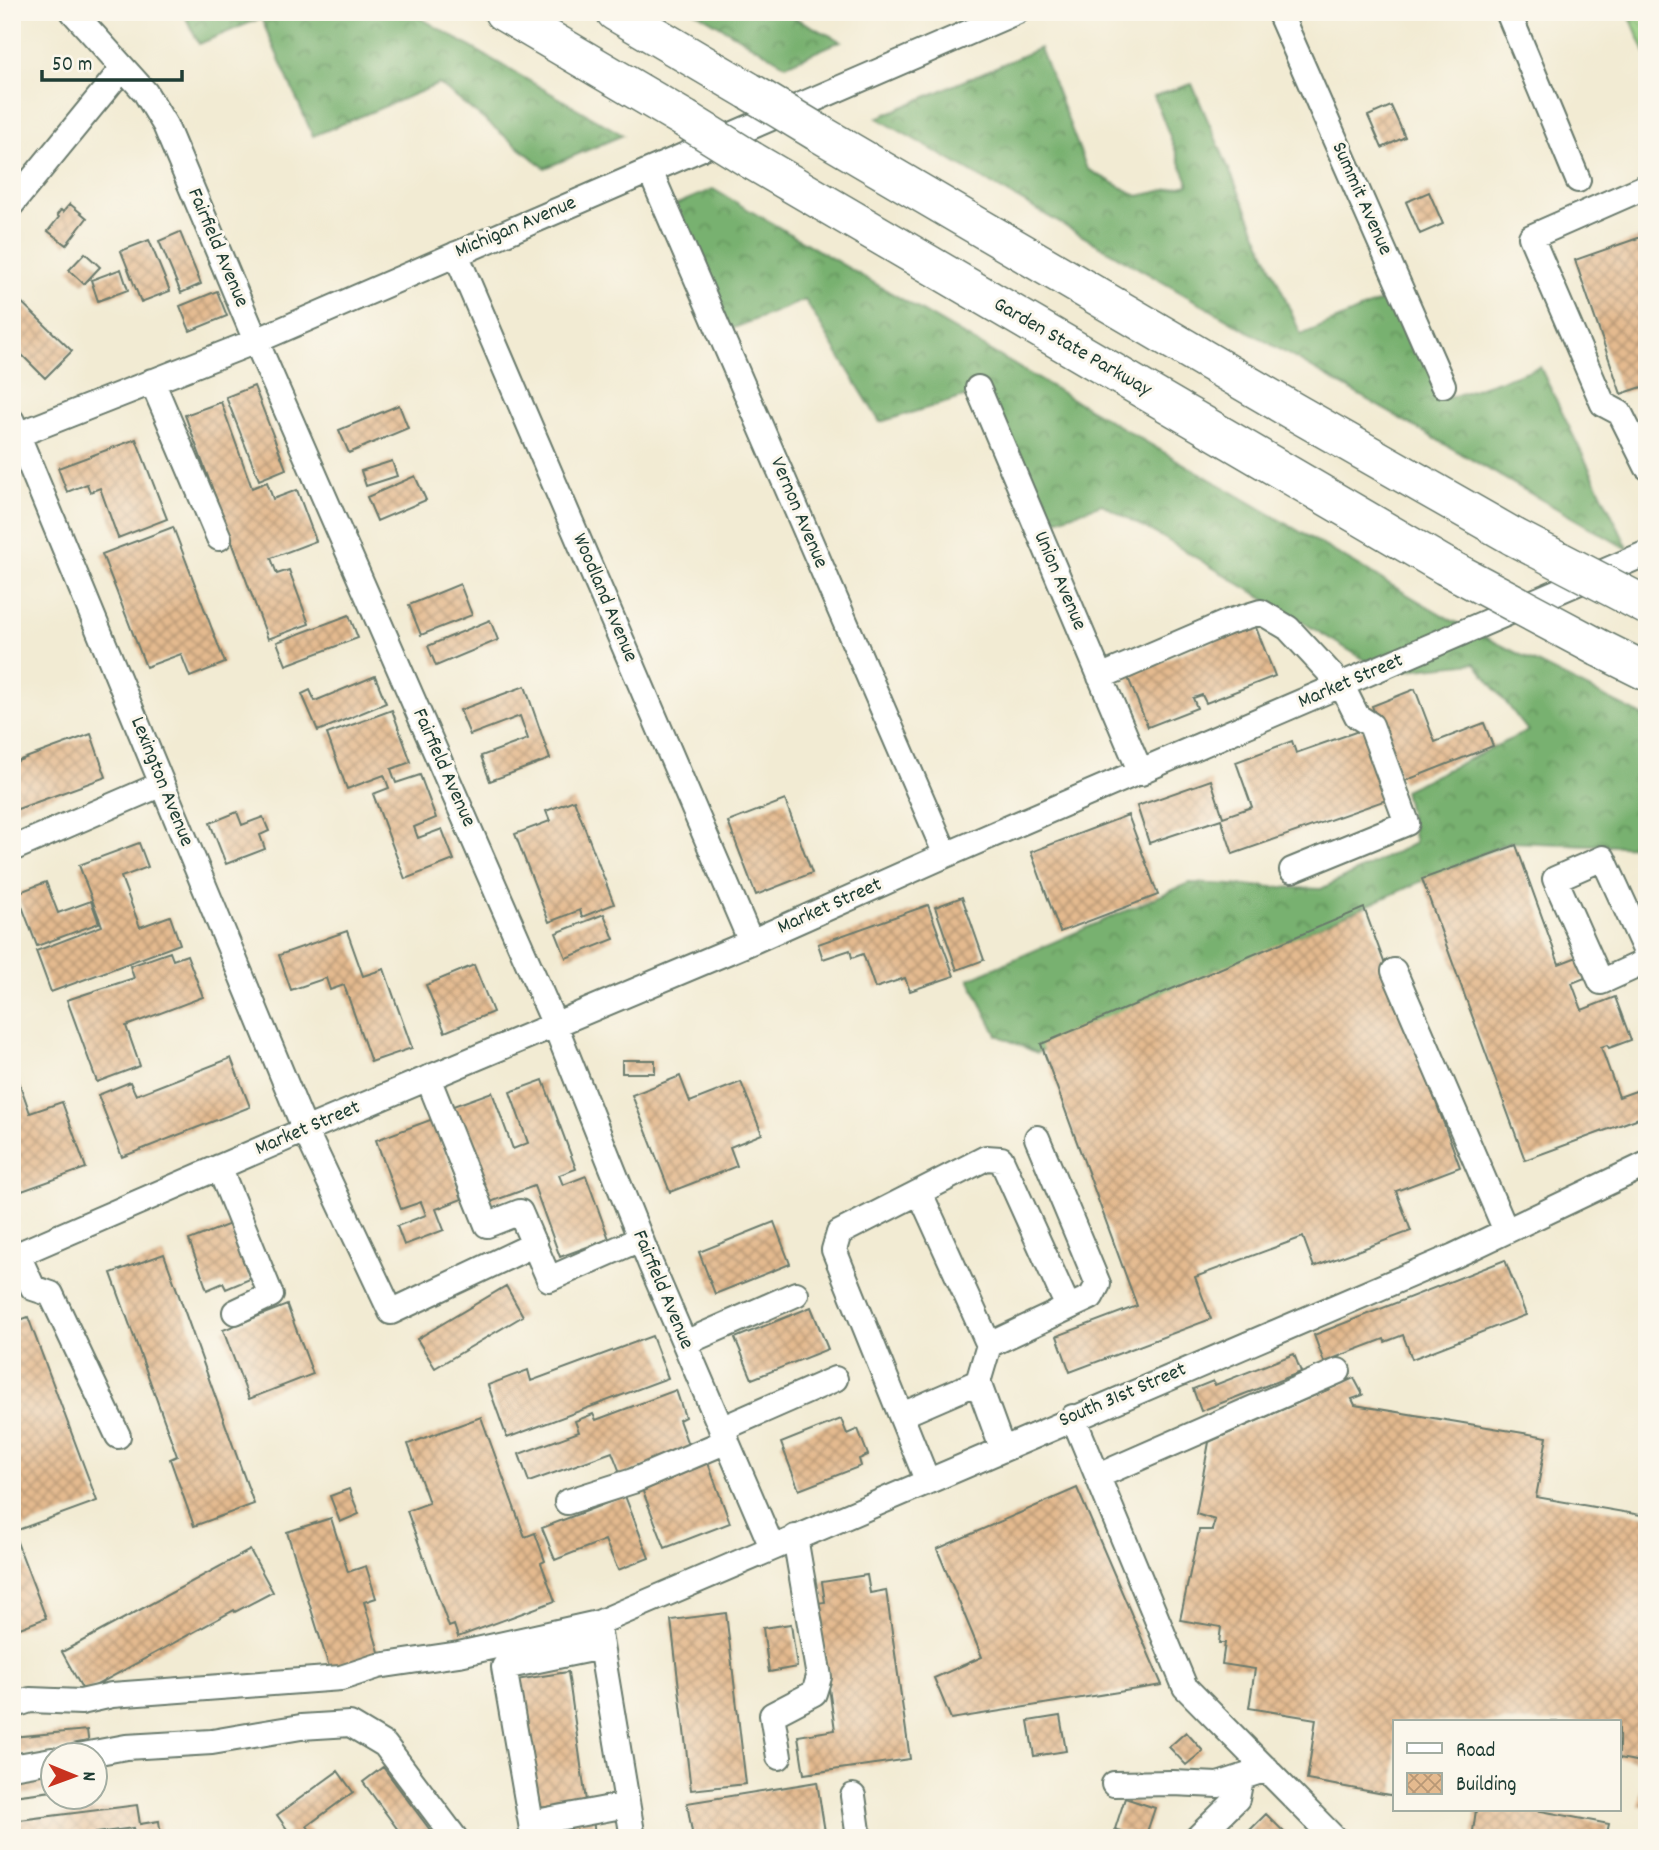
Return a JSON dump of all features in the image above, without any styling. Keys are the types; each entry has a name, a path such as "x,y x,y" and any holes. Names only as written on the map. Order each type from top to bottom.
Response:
{"highway":[{"name":"Garden State Parkway","path":"503,12 1445,566 1647,672"},
{"path":"615,12 1293,411 1514,537 1647,606"}],"street":[{"name":"Fairfield Avenue","path":"73,12 145,92 165,125 256,341 555,1025 640,1238 772,1547"},
{"name":"Michigan Avenue","path":"14,431 256,341 1016,12"},
{"name":"Summit Avenue","path":"1279,12 1443,385"},
{"path":"1508,12 1578,180"},
{"path":"12,204 123,68"},
{"name":"Vernon Avenue","path":"650,171 946,855"},
{"path":"1647,186 1531,237 1603,404 1620,413 1647,467"},
{"name":"Woodland Avenue","path":"456,254 751,942"},
{"path":"152,381 219,538"},
{"name":"Union Avenue","path":"978,388 1141,773"},
{"name":"Lexington Avenue","path":"14,431 304,1129 391,1312 535,1244"},
{"name":"Market Street","path":"15,1256 304,1129 751,942 946,855 1647,553"},
{"path":"1100,677 1227,622 1261,612 1288,628 1342,685 1357,716 1371,725 1407,823 1292,870"},
{"path":"12,849 162,784"},
{"path":"1647,954 1602,858 1555,878 1601,982 1647,961"},
{"path":"1394,971 1506,1231"},
{"path":"428,1078 487,1225 520,1212 549,1279 640,1238"},
{"path":"989,1345 1091,1297 1098,1284 1037,1138"},
{"path":"927,1480 834,1250 839,1233 986,1158 1002,1159 1068,1307"},
{"name":"South 31st Street","path":"12,1706 30,1700 81,1702 112,1695 341,1678 378,1666 459,1654 598,1623 1073,1417 1454,1256 1647,1164"},
{"path":"219,1167 271,1295 235,1312"},
{"path":"920,1193 989,1345 978,1382 1002,1448"},
{"path":"15,1256 33,1288 51,1294 118,1436"},
{"path":"685,1343 796,1294"},
{"path":"1098,1476 1338,1371"},
{"path":"567,1502 633,1481 835,1379"},
{"path":"902,1415 978,1382"},
{"path":"1073,1417 1185,1687 1335,1838"},
{"path":"779,1757 772,1714 814,1693 820,1677 795,1537"},
{"path":"598,1623 633,1838"},
{"path":"601,1647 504,1667 532,1830 627,1805"},
{"path":"108,1750 212,1742 301,1727 350,1724 385,1745 455,1838"},
{"path":"12,1767 38,1762"},
{"path":"1114,1784 1218,1785 1267,1769"},
{"path":"1197,1838 1237,1799 1241,1778"},
{"path":"853,1796 859,1838"}],"green space":[{"path":"183,12 410,12 623,135 545,168 439,84 313,136 261,18 199,44"},
{"path":"696,12 783,12 841,41 786,65"},
{"path":"1628,12 1647,12 1647,57"},
{"path":"1040,48 1087,169 1138,196 1189,185 1154,96 1192,84 1301,335 1400,293 1448,398 1540,367 1629,550 877,118"},
{"path":"713,189 1453,621 1647,718 1647,847 1509,842 1037,1053 997,1035 969,979 1189,883 1321,889 1415,843 1404,790 1528,731 1475,663 1385,672 1162,537 1102,504 1038,526 971,395 880,422 805,300 719,334 660,211"}],"building":[{"path":"1391,106 1405,137 1382,148 1368,116"},
{"path":"1429,192 1443,224 1420,234 1406,202"},
{"path":"70,204 87,218 66,245 48,231 61,210 63,212"},
{"path":"180,232 201,284 181,293 159,241"},
{"path":"1647,235 1647,391 1645,386 1621,394 1575,260"},
{"path":"149,240 170,291 141,302 121,251"},
{"path":"85,253 100,267 84,284 69,270"},
{"path":"121,269 128,290 98,301 91,280"},
{"path":"217,291 227,316 190,331 180,306"},
{"path":"12,293 72,351 45,378 12,345"},
{"path":"254,386 286,469 259,480 226,397"},
{"path":"221,402 252,488 267,482 273,499 297,490 316,541 271,558 277,574 289,570 309,624 268,639 185,415"},
{"path":"399,405 408,428 349,453 339,430"},
{"path":"136,439 167,519 118,538 100,488 90,492 87,484 67,492 58,468"},
{"path":"392,461 397,476 366,486 361,471"},
{"path":"415,476 426,500 377,521 367,497"},
{"path":"173,527 225,663 190,677 181,654 146,667 102,554"},
{"path":"460,584 472,615 421,635 409,605"},
{"path":"349,615 358,638 286,665 277,642"},
{"path":"490,620 498,640 436,666 428,646"},
{"path":"1255,625 1275,676 1206,703 1202,695 1193,698 1197,708 1148,727 1127,675"},
{"path":"375,676 386,703 318,731 302,694 310,690 315,701"},
{"path":"525,686 550,759 490,781 481,756 528,739 520,716 470,735 460,710"},
{"path":"1415,689 1435,742 1484,723 1493,746 1402,782 1372,706"},
{"path":"392,710 411,762 391,769 396,783 420,775 436,818 414,827 418,838 442,829 454,860 405,879 373,794 389,788 384,775 347,789 327,734"},
{"path":"1367,728 1392,798 1233,854 1221,819 1149,843 1137,806 1211,780 1223,817 1252,807 1236,762 1292,741 1296,753"},
{"path":"91,734 106,777 12,811 12,763"},
{"path":"574,800 614,904 582,917 580,910 549,922 515,834 550,821 546,811"},
{"path":"785,800 812,873 756,895 728,822"},
{"path":"237,812 242,825 263,817 269,831 260,835 265,849 226,864 210,823"},
{"path":"1128,815 1158,895 1060,932 1031,852"},
{"path":"139,843 148,867 121,877 140,927 170,916 180,944 51,992 36,951 102,926 79,865"},
{"path":"1516,845 1559,964 1577,957 1585,978 1572,983 1582,1010 1615,997 1631,1040 1609,1048 1607,1045 1601,1047 1619,1097 1647,1087 1647,1115 1525,1160 1422,879"},
{"path":"46,882 58,913 91,901 99,923 37,946 17,893"},
{"path":"962,897 984,960 957,970 935,907"},
{"path":"928,905 954,976 910,991 905,978 875,988 863,954 852,958 850,950 823,959 818,944"},
{"path":"1364,908 1460,1167 1396,1191 1411,1231 1314,1267 1303,1237 1195,1277 1211,1319 1070,1372 1057,1336 1137,1306 1041,1044"},
{"path":"604,914 614,939 566,958 556,933"},
{"path":"347,931 363,976 384,969 412,1048 371,1062 344,985 330,990 326,978 291,990 279,955"},
{"path":"170,952 173,960 187,955 203,997 126,1026 140,1066 97,1082 67,1000 134,978 130,966"},
{"path":"474,965 493,1012 445,1032 426,985"},
{"path":"231,1058 250,1107 122,1157 98,1095 130,1082 136,1095"},
{"path":"622,1060 655,1060 655,1073 622,1073"},
{"path":"13,1065 30,1113 62,1102 86,1168 22,1191 12,1164"},
{"path":"680,1076 690,1102 741,1082 762,1134 730,1147 737,1166 670,1192 632,1095"},
{"path":"543,1080 576,1169 559,1175 563,1185 586,1176 609,1239 560,1257 534,1186 488,1203 453,1106 492,1092 513,1149 528,1143 510,1092"},
{"path":"433,1119 462,1199 436,1209 444,1230 404,1245 397,1226 426,1215 421,1202 401,1209 376,1140"},
{"path":"774,1222 790,1264 715,1294 699,1252"},
{"path":"230,1224 250,1279 226,1289 223,1283 207,1290 189,1240"},
{"path":"164,1254 254,1504 194,1526 170,1459 177,1456 111,1273"},
{"path":"1505,1260 1526,1315 1412,1359 1403,1335 1385,1342 1384,1339 1324,1362 1314,1335"},
{"path":"506,1286 523,1316 435,1368 417,1339"},
{"path":"287,1305 313,1374 249,1399 223,1330"},
{"path":"811,1307 828,1349 752,1379 735,1338"},
{"path":"28,1317 97,1501 15,1531 12,1523 12,1323"},
{"path":"652,1336 668,1378 507,1438 488,1385 528,1370 531,1381"},
{"path":"1294,1354 1301,1372 1201,1411 1193,1389 1213,1381 1215,1385"},
{"path":"1354,1378 1363,1395 1352,1399 1355,1405 1547,1437 1536,1497 1647,1516 1647,1763 1620,1758 1620,1720 1393,1720 1393,1796 1307,1780 1316,1719 1249,1708 1255,1669 1222,1664 1225,1643 1219,1643 1221,1627 1180,1620 1199,1530 1212,1530 1215,1520 1196,1514 1209,1442"},
{"path":"676,1390 685,1417 679,1420 690,1450 621,1475 612,1452 529,1482 519,1454 579,1432 575,1421 593,1414 596,1420"},
{"path":"481,1417 525,1537 535,1533 545,1561 541,1563 555,1601 458,1637 454,1625 449,1627 407,1511 429,1503 408,1444"},
{"path":"841,1419 847,1434 858,1429 868,1455 859,1459 861,1466 799,1490 781,1443"},
{"path":"708,1463 730,1523 665,1548 642,1489"},
{"path":"1077,1488 1162,1685 951,1719 934,1678 982,1657 937,1549"},
{"path":"349,1489 359,1514 340,1522 330,1496"},
{"path":"625,1496 649,1558 618,1570 605,1540 555,1560 542,1528"},
{"path":"331,1518 348,1572 366,1566 376,1598 364,1602 380,1655 330,1670 287,1532"},
{"path":"12,1529 46,1618 12,1631"},
{"path":"250,1550 273,1592 235,1612 234,1610 84,1692 62,1652"},
{"path":"867,1575 870,1593 886,1590 910,1759 804,1774 798,1736 835,1730 817,1603 825,1602 822,1582"},
{"path":"726,1613 746,1784 691,1790 671,1620"},
{"path":"791,1624 797,1667 769,1672 763,1628"},
{"path":"568,1672 586,1801 534,1809 516,1680"},
{"path":"1060,1716 1066,1751 1034,1756 1028,1721"},
{"path":"87,1730 88,1742 38,1742 38,1751 12,1754 12,1737"},
{"path":"1186,1732 1203,1751 1186,1765 1169,1747"},
{"path":"1647,1763 1647,1807 1638,1806"},
{"path":"383,1767 436,1838 404,1838 363,1782"},
{"path":"338,1771 353,1792 307,1826 316,1838 281,1838 289,1832 277,1815"},
{"path":"38,1774 38,1793 12,1796 12,1777"},
{"path":"817,1782 826,1838 693,1838 687,1803"},
{"path":"1125,1798 1155,1808 1145,1838 1115,1829"},
{"path":"137,1805 140,1824 159,1821 161,1838 135,1838 134,1828 96,1833 97,1837 90,1838 12,1838 12,1821 82,1812 108,1812 108,1809"},
{"path":"1476,1812 1546,1812 1609,1824 1606,1838 1472,1838"},
{"path":"1266,1814 1290,1838 1240,1838 1249,1831"},
{"path":"593,1817 595,1838 541,1838 539,1824"}]}
